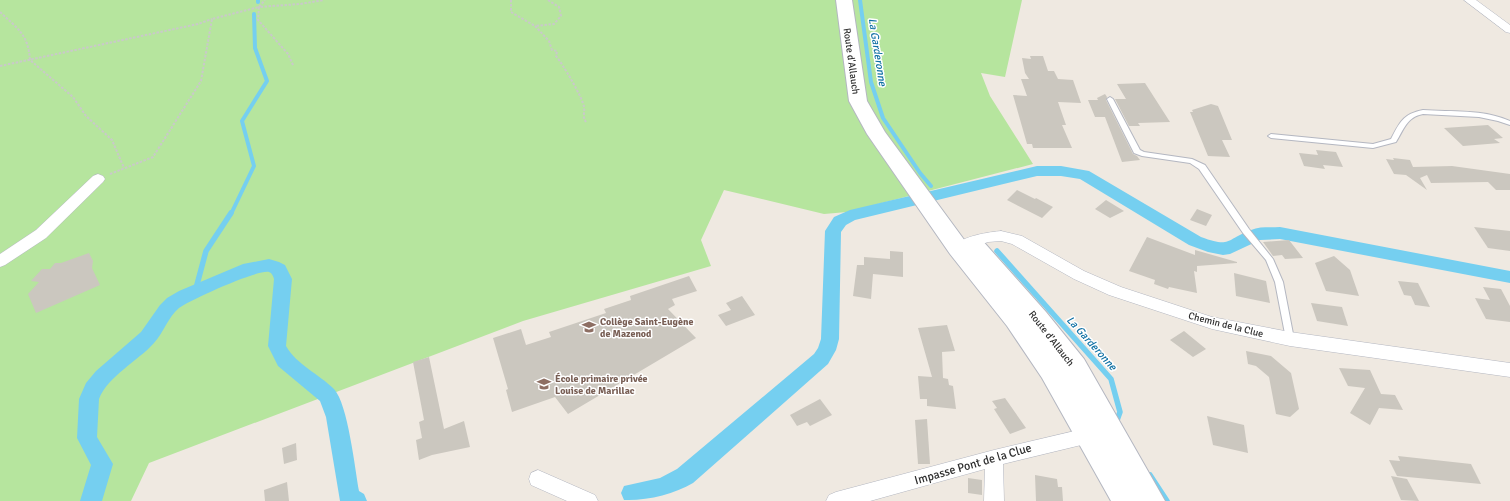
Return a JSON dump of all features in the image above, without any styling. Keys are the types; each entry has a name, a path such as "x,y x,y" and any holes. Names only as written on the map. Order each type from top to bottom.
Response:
{"main road":[{"name":"Route d'Allauch","path":"844,0 858,101 877,134 924,198 965,246 1038,318 1075,366 1151,501"},
{"name":"Route d'Allauch","path":"965,246 1050,371 1126,501"}],"street":[{"path":"1470,0 1510,30"},
{"path":"0,261 41,234 98,179"},
{"name":"Chemin de la Clue","path":"965,246 987,237 1001,236 1017,240 1080,275 1115,291 1212,323 1290,339 1510,370"},
{"name":"Impasse Pont de la Clue","path":"836,501 915,481 1057,441 1111,431"},
{"path":"994,458 994,501"},
{"path":"538,480 588,501"}],"lane":[{"path":"1110,99 1137,151 1142,154 1192,160 1202,167 1246,231 1269,259 1279,282 1290,339"},
{"path":"1271,136 1373,146 1394,140 1408,117 1413,113 1423,112 1489,116 1501,118 1510,123"}],"path":[{"path":"265,0 258,7 258,20 288,54 294,64"},
{"path":"0,66 198,24 258,7 300,4 324,0"},
{"path":"511,0 511,12 535,26 548,41 552,50 557,51 556,56 563,62 584,106 583,117 586,122"},
{"path":"535,26 554,24 561,16 559,8 548,0"},
{"path":"0,12 24,35 29,46 30,60 73,97 86,116 112,140 124,168"},
{"path":"98,179 153,157 201,81 212,19"}],"green space":[{"path":"0,0 1022,0 1005,77 981,73 990,96 1033,164 847,212 824,214 724,190 701,240 711,266 523,321 149,463 131,501 0,501"}],"building":[{"path":"1030,56 1043,56 1048,71 1054,71 1058,79 1073,80 1081,103 1058,102 1066,125 1062,125 1072,148 1033,148 1032,144 1027,144 1013,95 1027,96 1021,79 1029,79 1025,73 1022,58 1031,59"},
{"path":"1145,83 1170,122 1138,123 1140,126 1129,126 1115,99 1126,99 1117,84"},
{"path":"1105,94 1107,97 1106,100 1133,154 1140,160 1122,162 1105,117 1095,117 1088,100 1098,100 1097,98"},
{"path":"1211,104 1218,106 1232,140 1222,140 1230,157 1208,156 1190,112"},
{"path":"1488,125 1503,138 1494,139 1500,143 1463,146 1444,128"},
{"path":"1316,150 1336,152 1343,167 1323,165 1325,169 1304,166 1299,153 1318,155"},
{"path":"1393,158 1410,160 1413,167 1452,166 1510,174 1510,190 1496,190 1488,182 1431,183 1427,175 1420,178 1427,190 1406,175 1394,174 1386,159 1394,160"},
{"path":"1017,190 1053,207 1042,218 1007,200"},
{"path":"1106,200 1124,211 1110,218 1095,209"},
{"path":"1197,209 1212,215 1206,226 1190,220"},
{"path":"1474,227 1510,231 1510,251 1488,248"},
{"path":"1147,237 1195,255 1195,250 1237,263 1197,266 1197,272 1194,271 1197,293 1169,287 1168,289 1154,284 1155,280 1129,271"},
{"path":"1289,240 1303,258 1285,259 1282,255 1273,256 1263,242"},
{"path":"890,251 903,252 903,277 873,274 871,299 853,296 857,265 864,265 864,257 890,259"},
{"path":"89,253 93,261 92,268 100,285 36,313 28,294 39,282 31,281 42,269 50,269 55,263 61,263"},
{"path":"1334,256 1350,270 1359,296 1326,291 1315,263"},
{"path":"1234,273 1266,281 1270,303 1236,296"},
{"path":"689,276 697,291 672,299 675,305 668,309 696,338 568,414 555,397 512,412 506,390 508,389 493,338 521,329 526,345 551,337 549,332 606,313 604,309 631,300 630,296"},
{"path":"1398,281 1418,283 1430,307 1415,305 1411,296 1404,295"},
{"path":"1483,287 1501,289 1510,306 1510,322 1486,319 1475,298 1490,300"},
{"path":"742,296 755,315 726,326 718,315 731,310 726,303"},
{"path":"1311,303 1342,307 1348,326 1317,321"},
{"path":"947,325 955,351 942,352 943,378 948,379 949,385 953,386 956,409 927,406 927,399 920,399 918,376 932,377 918,328"},
{"path":"1184,331 1206,349 1193,357 1170,340"},
{"path":"1246,351 1271,356 1291,373 1299,409 1290,417 1276,414 1269,377 1256,366 1248,364"},
{"path":"429,357 444,429 464,421 470,447 432,455 419,460 416,440 422,438 419,422 424,420 413,362"},
{"path":"1339,368 1370,370 1381,394 1395,395 1403,410 1379,408 1370,425 1350,413 1365,388 1348,386"},
{"path":"1005,398 1026,428 1010,434 994,409 997,408 992,401"},
{"path":"820,399 832,415 810,426 807,422 797,426 790,415"},
{"path":"1207,416 1244,425 1248,453 1213,445"},
{"path":"927,419 930,464 918,464 915,420"},
{"path":"296,443 297,460 284,464 282,448"},
{"path":"1398,456 1471,464 1481,484 1397,476 1389,460 1400,461"},
{"path":"1035,475 1057,479 1058,487 1062,487 1063,501 1036,501"},
{"path":"1391,476 1407,479 1419,501 1401,500"},
{"path":"968,478 982,480 982,495 968,493"},
{"path":"287,482 289,501 265,501 264,490"}],"waterway":[{"name":"La Garderonne","path":"860,0 871,82 883,118 920,173 931,186"},
{"path":"231,214 254,166 242,121 267,81 255,48 254,14"},
{"path":"632,493 660,488 685,476 821,359 827,350 830,339 833,231 840,221 850,216 1037,171 1061,171 1084,175 1195,241 1214,248 1230,248 1257,234 1280,233 1510,277"},
{"path":"195,292 206,251 231,213"},
{"name":"La Garderonne","path":"997,251 1111,379 1120,412 1116,423"},
{"path":"91,501 102,464 87,438 89,399 93,389 103,377 148,337 166,310 173,303 185,296 249,268 261,266 273,266 281,273 283,279 277,346 285,361 328,396 336,417 349,497 356,501"},
{"name":"La Garderonne","path":"1150,475 1167,501"}],"place":[{"name":"Collège Saint-Eugène de Mazenod","path":"589,327"},
{"name":"École primaire privée Louise de Marillac","path":"544,384"}]}
